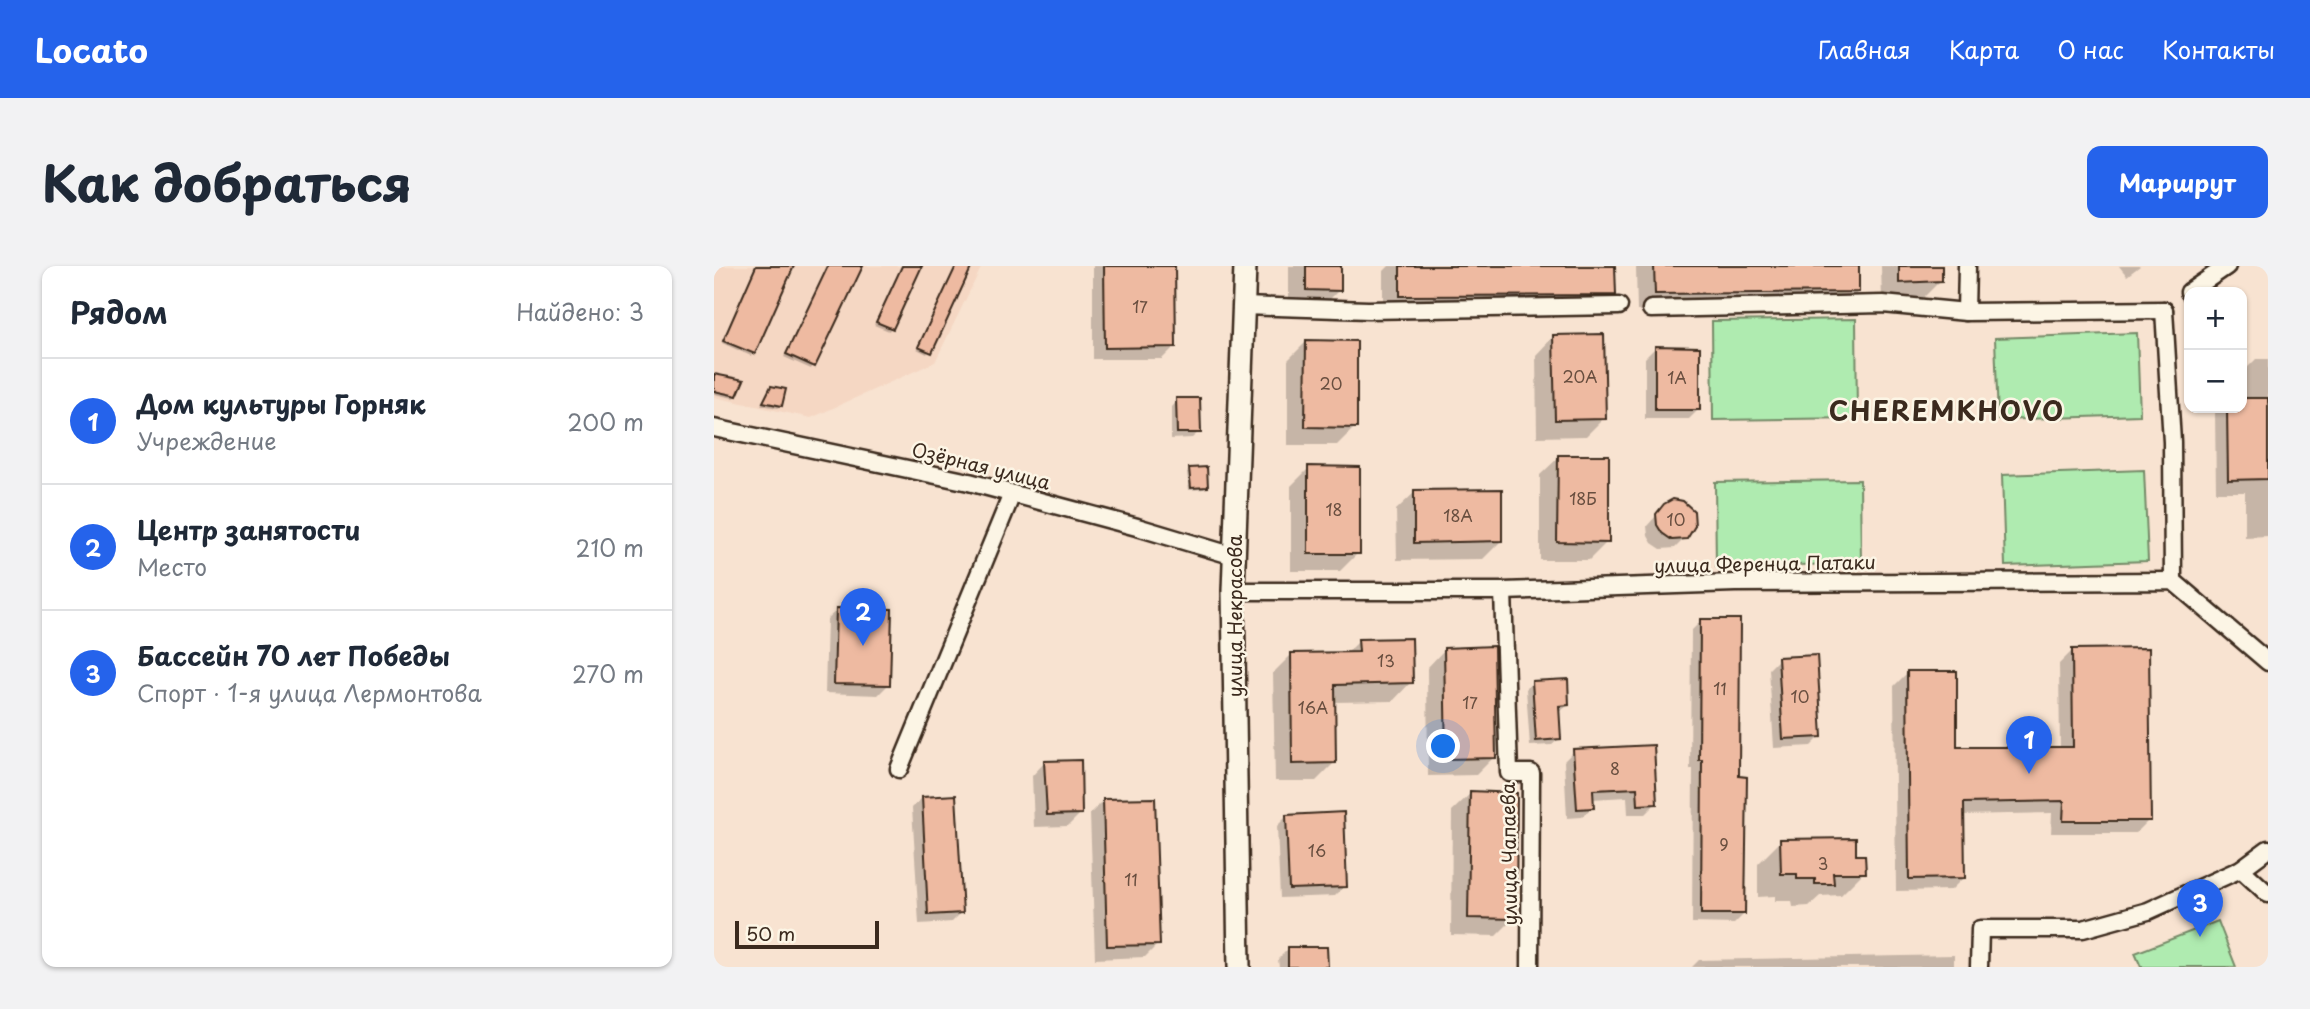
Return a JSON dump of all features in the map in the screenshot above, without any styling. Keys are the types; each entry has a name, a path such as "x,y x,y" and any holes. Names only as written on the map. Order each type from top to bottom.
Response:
{"main road":[{"name":"улица Некрасова","path":"1239,967 1233,592 1245,266"}],"street":[{"path":"1966,312 1967,266"},
{"path":"2196,287 2227,266"},
{"path":"1651,309 1883,304 1966,312 2164,310 2184,296"},
{"path":"1243,306 1368,310 1619,306"},
{"path":"2164,310 2172,442 2173,582 2268,662"},
{"name":"Озёрная улица","path":"714,428 969,482 1234,556"},
{"path":"899,769 1012,494"},
{"name":"улица Ференца Патаки","path":"1233,592 1503,591 1735,583 2173,582"},
{"name":"улица Чапаева","path":"1503,591 1509,773 1531,773 1530,967"},
{"path":"1979,967 1980,929 2083,929 2148,911 2241,869 2268,849"},
{"path":"2241,869 2268,894"}],"shaded area":[{"path":"714,266 982,266 935,362 811,418 714,397"}],"green space":[{"path":"1856,319 1857,418 1713,420 1712,321"},
{"path":"2137,333 2140,415 1998,420 1995,338"},
{"path":"2144,470 2148,561 2005,566 2002,475"},
{"path":"1860,480 1861,564 1716,566 1715,482"},
{"path":"2218,921 2236,967 2141,967 2135,953"}],"building":[{"path":"756,266 794,266 755,354 723,341"},
{"path":"828,266 863,266 815,367 786,354"},
{"path":"902,266 922,266 893,329 876,322"},
{"path":"956,266 972,266 932,353 918,347"},
{"path":"1104,266 1175,266 1176,347 1105,348"},
{"path":"1306,266 1341,266 1341,291 1306,290"},
{"path":"1400,266 1615,266 1616,295 1400,296"},
{"path":"1654,266 1859,266 1859,292 1655,294"},
{"path":"1899,266 1942,266 1942,281 1899,283"},
{"path":"1604,334 1606,419 1555,420 1553,335"},
{"path":"1306,340 1357,341 1357,428 1305,427"},
{"path":"1655,346 1700,347 1700,410 1655,410"},
{"path":"714,374 744,380 737,396 714,391"},
{"path":"771,386 786,389 782,406 763,402"},
{"path":"1176,398 1200,398 1201,433 1177,433"},
{"path":"2247,398 2268,398 2268,479 2228,480 2227,413 2247,413"},
{"path":"1558,455 1609,455 1609,543 1557,542"},
{"path":"1308,466 1360,467 1360,554 1308,554"},
{"path":"1207,467 1208,487 1191,488 1189,468"},
{"path":"1502,489 1502,541 1414,543 1414,490"},
{"path":"1673,499 1683,501 1694,511 1695,526 1687,539 1672,540 1662,533 1657,525 1656,514 1664,504"},
{"path":"836,608 892,609 890,685 834,684"},
{"path":"1700,619 1740,619 1739,776 1747,777 1745,914 1701,914"},
{"path":"1412,638 1413,683 1335,685 1336,763 1292,764 1291,653 1359,652 1358,639"},
{"path":"1494,646 1496,758 1446,759 1444,648"},
{"path":"2149,648 2151,821 2063,821 2064,801 1964,803 1965,878 1909,879 1907,671 1957,671 1957,747 2073,747 2072,649"},
{"path":"1817,655 1822,737 1783,739 1778,657"},
{"path":"1568,679 1569,705 1559,706 1561,739 1536,741 1532,681"},
{"path":"1654,745 1657,804 1638,805 1637,788 1593,790 1594,808 1577,809 1573,749"},
{"path":"1081,760 1082,814 1047,815 1044,761"},
{"path":"1470,791 1517,793 1516,919 1468,918"},
{"path":"956,795 963,913 928,915 922,797"},
{"path":"1155,798 1160,945 1107,946 1103,799"},
{"path":"1344,812 1347,887 1289,889 1286,815"},
{"path":"1856,838 1856,855 1865,855 1866,873 1833,873 1834,884 1815,884 1815,879 1797,879 1797,874 1781,874 1780,839"},
{"path":"1288,947 1327,947 1328,967 1288,967"}],"place":[{"name":"Центр занятости","path":"863,646"},
{"name":"Дом культуры Горняк","path":"2029,774"},
{"name":"Бассейн 70 лет Победы","path":"2200,937"}],"district":[{"name":"CHEREMKHOVO","path":"1947,412"}]}
